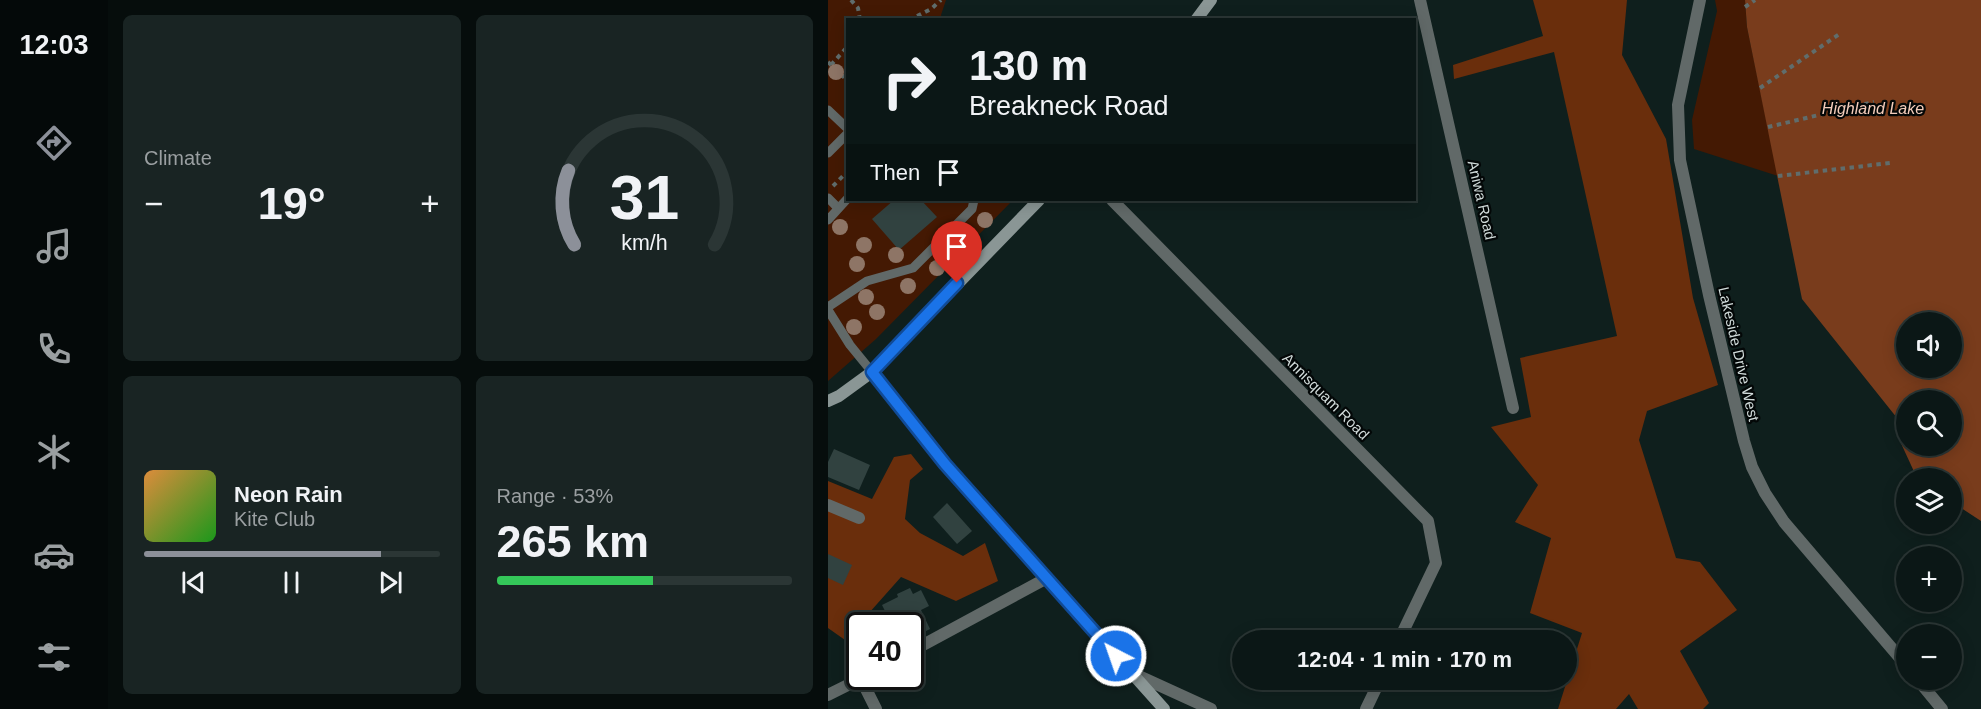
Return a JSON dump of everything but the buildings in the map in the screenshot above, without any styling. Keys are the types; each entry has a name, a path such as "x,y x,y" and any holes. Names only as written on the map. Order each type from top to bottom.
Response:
{"street":[{"path":"1198,18 1211,0"},
{"name":"Aniwa Road","path":"1420,0 1513,408"},
{"name":"Lakeside Drive West","path":"1700,0 1678,105 1680,160 1709,295 1752,467 1765,493 1784,522 1896,653"},
{"path":"828,401 872,372 1038,201"},
{"name":"Annisquam Road","path":"1113,201 1428,521 1436,562 1404,630"},
{"path":"872,372 945,464 1164,709"},
{"path":"828,505 859,518"},
{"path":"924,644 1047,578"},
{"path":"1130,672 1211,709"},
{"path":"828,695 846,686"},
{"path":"868,690 876,709"},
{"path":"1366,709 1375,690"},
{"path":"1926,690 1942,709"}],"lane":[{"path":"828,110 846,129"},
{"path":"828,153 846,133"},
{"path":"828,198 838,208"},
{"path":"828,220 846,200"},
{"path":"872,372 850,345 828,308 867,281 913,268 972,209 974,201"}],"path":[{"path":"851,0 858,8 860,18"},
{"path":"913,18 931,9 941,0"},
{"path":"1745,7 1755,0"},
{"path":"1760,88 1841,33"},
{"path":"846,48 829,63 846,79"},
{"path":"1768,127 1874,102"},
{"path":"1778,176 1890,163"},
{"path":"828,191 846,173"}],"shaded area":[{"path":"828,0 946,0 942,18 846,18 846,201 1012,201 876,339 828,381"},
{"path":"1533,0 1627,0 1622,55 1666,139 1693,298 1718,385 1647,411 1639,440 1676,558 1700,562 1737,610 1680,651 1709,703 1703,709 1638,709 1629,694 1616,709 1558,709 1564,690 1577,690 1577,649 1582,633 1530,613 1551,538 1515,522 1538,485 1491,427 1531,417 1520,358 1617,336 1554,52 1454,79 1453,65 1543,36"},
{"path":"1715,0 1745,0 1747,27 1778,176 1694,149 1692,120 1717,11"},
{"path":"911,454 923,469 910,480 905,519 920,533 963,556 985,543 998,581 956,601 901,577 870,612 846,612 845,640 828,628 828,481 872,499 894,457"}],"water":[{"name":"Highland Lake","path":"1745,0 1981,0 1981,521 1962,509 1962,468 1912,468 1907,456 1962,456 1962,390 1896,390 1896,417 1802,299 1747,27"}],"route":[{"path":"957,283 872,372 945,464 1116,656"}]}
